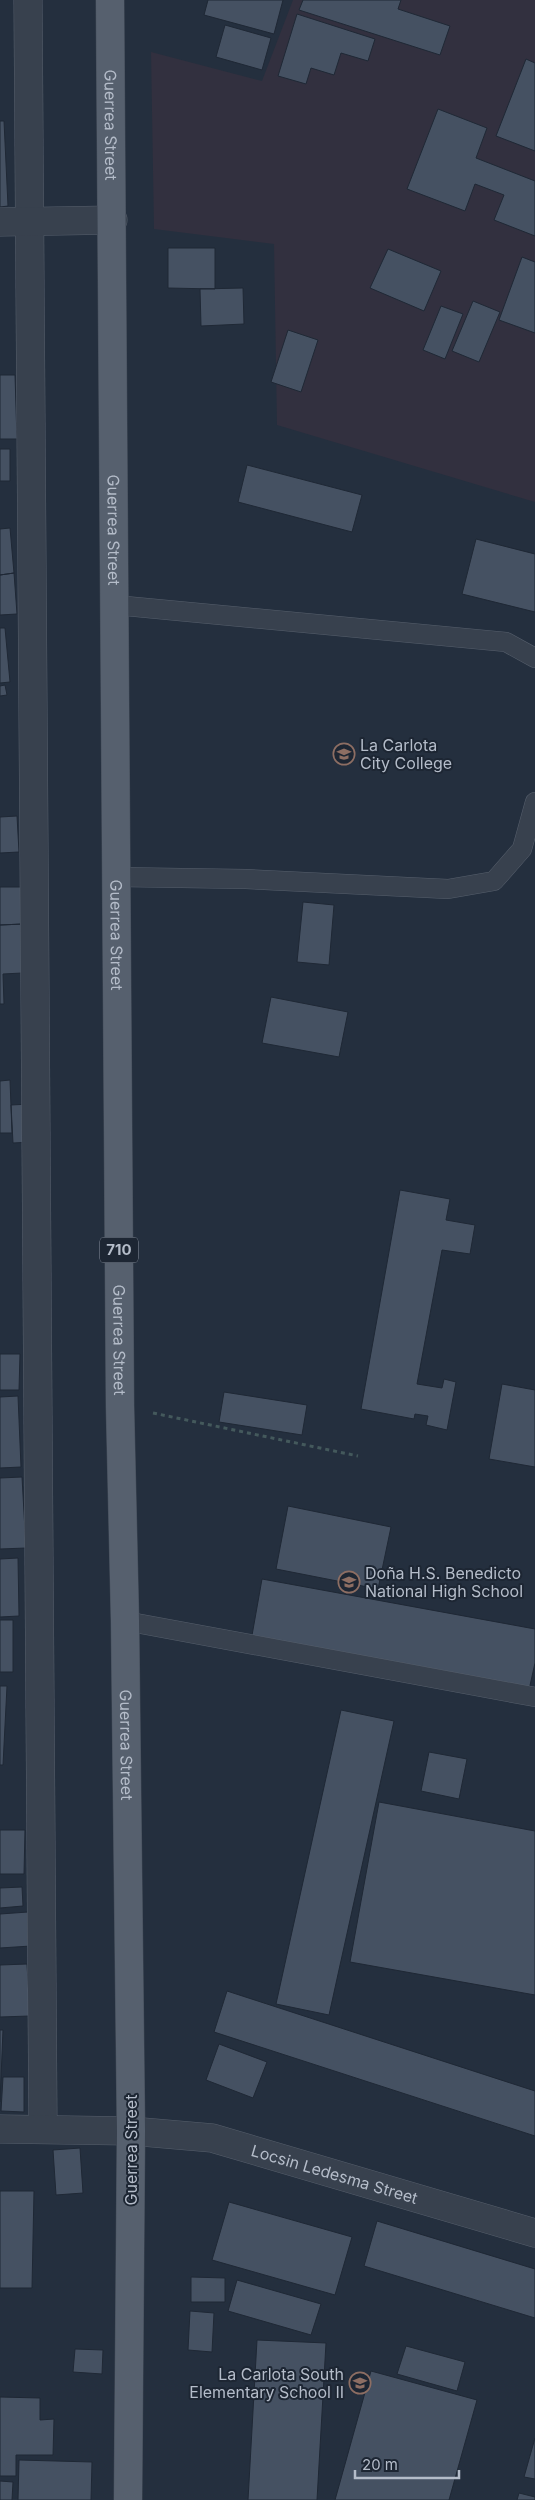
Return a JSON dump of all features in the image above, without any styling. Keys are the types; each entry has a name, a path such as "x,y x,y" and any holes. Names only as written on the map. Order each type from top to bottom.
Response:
{"main road":[{"name":"Guerrea Street","path":"110,0 120,1406 125,1621 131,2132 128,2500"}],"street":[{"path":"28,0 42,2128"},
{"path":"0,222 113,220"},
{"name":"Locsin Ledesma Street","path":"0,2129 42,2128 212,2138 535,2233"}],"lane":[{"path":"115,605 506,642 535,658"},
{"path":"117,877 246,879 457,888 494,881 522,849 535,802"},
{"path":"125,1621 535,1697"}],"path":[{"path":"120,1406 358,1456"}],"shaded area":[{"path":"293,0 535,0 535,502 277,425 274,244 154,229 151,52 262,81"}],"building":[{"path":"208,0 283,0 274,34 204,15"},
{"path":"303,0 401,0 398,9 450,26 440,55 299,10"},
{"path":"297,14 375,39 368,61 341,53 334,75 311,68 306,84 278,76"},
{"path":"225,25 271,38 262,70 216,57"},
{"path":"526,59 535,63 535,151 496,136"},
{"path":"438,109 487,128 476,158 535,181 535,236 494,220 504,195 475,184 465,211 407,189"},
{"path":"0,121 4,121 8,206 0,207"},
{"path":"168,248 215,248 215,289 168,288"},
{"path":"388,249 441,271 424,311 370,288"},
{"path":"522,257 535,262 535,333 499,320"},
{"path":"243,288 244,324 201,326 200,289"},
{"path":"473,301 500,312 479,362 452,351"},
{"path":"441,306 463,314 445,359 423,350"},
{"path":"288,330 318,340 301,392 271,382"},
{"path":"0,375 15,375 17,439 0,439"},
{"path":"0,449 10,449 10,481 0,481"},
{"path":"247,465 362,495 352,532 238,502"},
{"path":"10,528 14,573 0,575 0,529"},
{"path":"476,539 535,554 535,612 462,594"},
{"path":"14,573 17,614 0,615 0,575"},
{"path":"0,628 5,628 10,682 0,683"},
{"path":"5,685 7,695 0,696 0,686"},
{"path":"17,816 19,852 0,853 0,817"},
{"path":"0,887 22,887 23,924 0,925"},
{"path":"303,902 334,905 329,965 297,962"},
{"path":"23,924 22,973 3,974 4,1004 0,1004 0,925"},
{"path":"271,997 348,1012 339,1057 262,1043"},
{"path":"10,1080 12,1133 0,1133 0,1081"},
{"path":"30,1104 32,1142 13,1143 11,1105"},
{"path":"400,1190 450,1199 446,1220 475,1225 470,1254 442,1250 417,1384 442,1388 444,1379 456,1382 447,1430 426,1425 428,1416 415,1414 414,1419 361,1409"},
{"path":"0,1354 20,1354 19,1390 0,1390"},
{"path":"502,1384 535,1390 535,1467 489,1459"},
{"path":"224,1392 307,1405 302,1435 219,1422"},
{"path":"18,1396 21,1467 0,1468 0,1397"},
{"path":"22,1477 26,1548 0,1549 0,1478"},
{"path":"288,1506 391,1527 378,1589 276,1569"},
{"path":"18,1558 19,1616 0,1617 0,1559"},
{"path":"262,1579 535,1629 535,1663 529,1690 251,1641"},
{"path":"0,1620 13,1620 13,1672 0,1672"},
{"path":"0,1686 7,1686 3,1765 0,1765"},
{"path":"341,1710 394,1721 329,2015 276,2004"},
{"path":"429,1752 467,1759 459,1799 421,1791"},
{"path":"379,1802 535,1831 535,1995 350,1962"},
{"path":"0,1830 25,1830 24,1874 0,1874"},
{"path":"22,1887 23,1906 0,1908 0,1888"},
{"path":"28,1912 31,1946 0,1948 0,1914"},
{"path":"27,1964 30,2016 0,2017 0,1965"},
{"path":"227,1991 535,2091 535,2136 214,2032"},
{"path":"0,2030 3,2030 0,2102"},
{"path":"219,2044 267,2062 253,2098 206,2080"},
{"path":"3,2077 24,2077 24,2112 1,2111"},
{"path":"80,2148 83,2193 56,2195 53,2150"},
{"path":"0,2191 34,2191 32,2288 0,2288"},
{"path":"229,2202 352,2237 335,2295 212,2260"},
{"path":"377,2221 535,2269 535,2318 364,2266"},
{"path":"191,2277 225,2278 225,2302 191,2302"},
{"path":"237,2280 321,2304 311,2335 228,2311"},
{"path":"190,2311 214,2313 212,2352 188,2350"},
{"path":"257,2340 326,2343 317,2500 248,2500"},
{"path":"406,2346 465,2362 457,2391 397,2374"},
{"path":"75,2349 103,2350 102,2374 73,2372"},
{"path":"371,2371 477,2400 449,2500 335,2500"},
{"path":"0,2397 40,2398 40,2420 54,2419 53,2455 16,2455 16,2476 0,2476"},
{"path":"535,2438 535,2479 524,2477"},
{"path":"19,2460 92,2462 91,2500 18,2500"},
{"path":"0,2481 13,2482 12,2500 0,2500"},
{"path":"519,2493 535,2497 535,2500 517,2500"}],"place":[{"name":"La Carlota City College","path":"344,754"},
{"name":"Doña H.S. Benedicto National High School","path":"349,1582"},
{"name":"La Carlota South Elementary School II","path":"360,2383"}]}
